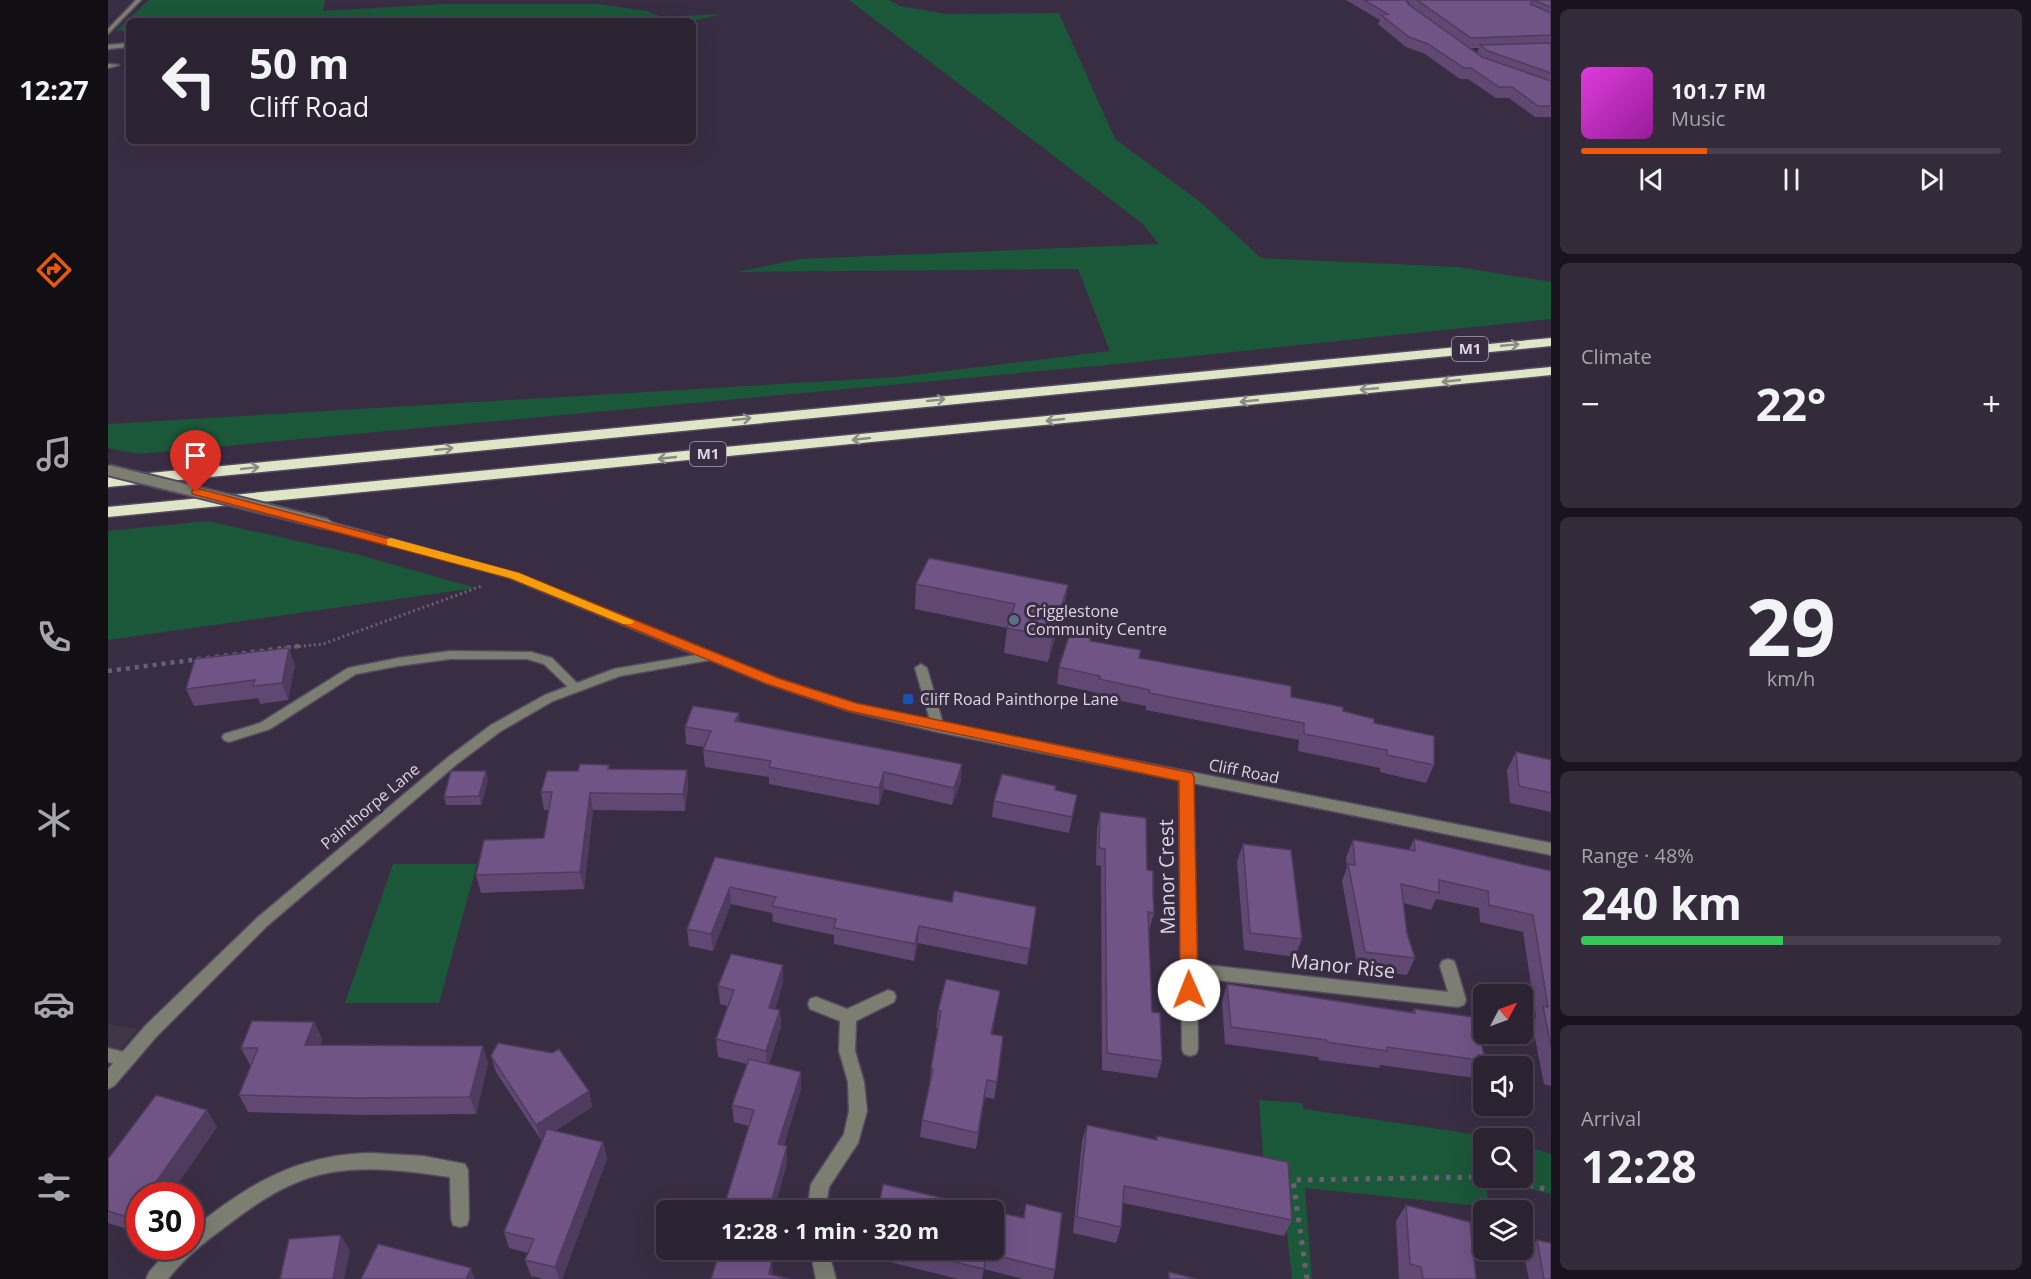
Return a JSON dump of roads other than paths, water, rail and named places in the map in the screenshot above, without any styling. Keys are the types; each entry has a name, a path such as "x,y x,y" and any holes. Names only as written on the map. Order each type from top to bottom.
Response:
{"highway":[{"name":"M1","path":"108,482 1274,366 1551,342"},
{"name":"M1","path":"108,512 1551,370"}],"street":[{"path":"108,32 139,0"},
{"path":"108,47 126,45"},
{"path":"108,66 116,65"},
{"name":"Cliff Road","path":"108,470 327,525 514,576 772,681 854,708 938,727 1551,849"},
{"path":"229,736 265,726 352,671 398,662 450,655 527,655 548,660 576,688"},
{"name":"Painthorpe Lane","path":"108,1081 126,1059 262,922 452,761 496,728 549,698 618,672 714,656"},
{"path":"921,668 938,727"},
{"name":"Manor Crest","path":"1186,777 1190,1049"},
{"name":"Manor Rise","path":"1189,970 1458,1000 1448,966"},
{"path":"816,1004 848,1017 888,997"},
{"path":"818,1200 820,1184 852,1137 858,1111 856,1082 847,1051 848,1017"},
{"path":"108,1055 126,1059"},
{"path":"204,1232 267,1188 315,1167 363,1161 410,1162 459,1170 460,1218"},
{"path":"156,1279 171,1260"},
{"path":"821,1260 826,1279"}],"place":[{"name":"Crigglestone Community Centre","path":"1014,620"},
{"name":"Cliff Road Painthorpe Lane","path":"908,699"}]}
